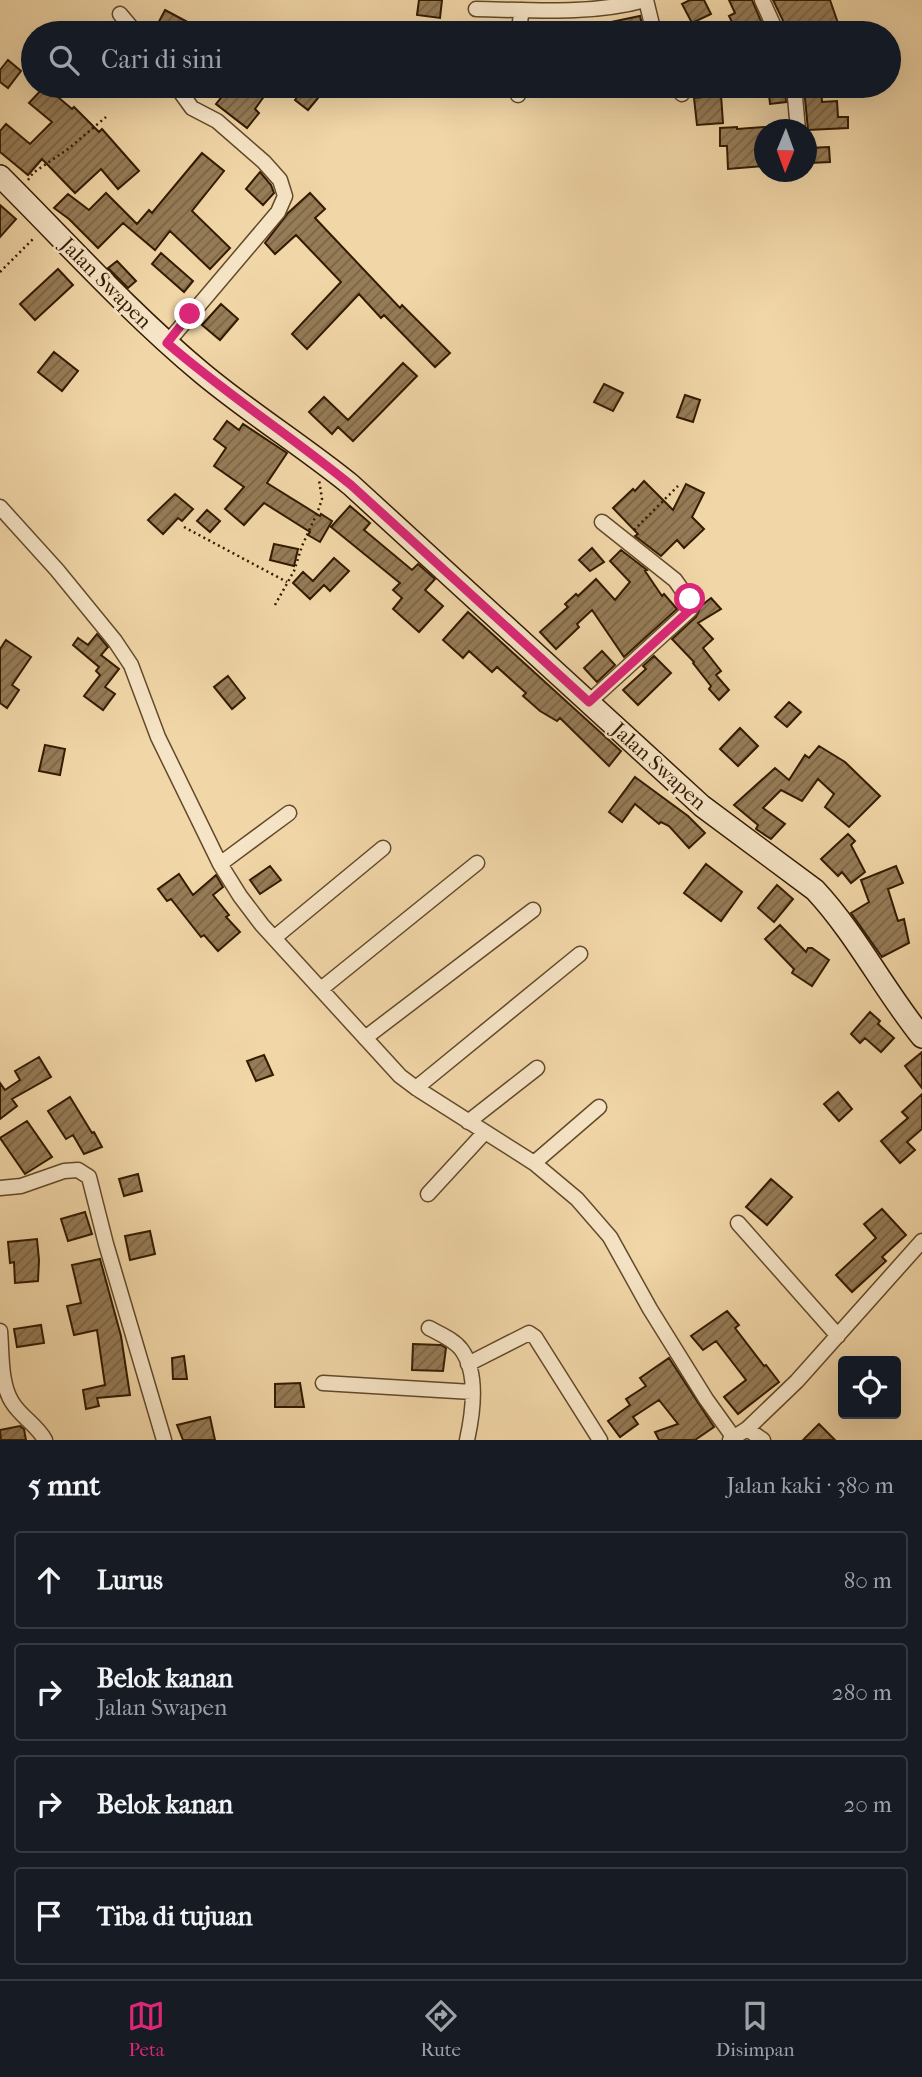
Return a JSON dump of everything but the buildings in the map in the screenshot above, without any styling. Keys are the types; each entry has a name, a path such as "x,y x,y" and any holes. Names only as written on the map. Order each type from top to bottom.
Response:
{"main road":[{"name":"Jalan Swapen","path":"0,176 167,343 204,375 316,456 702,806 815,890 829,905 887,992 922,1037"}],"street":[{"path":"476,9 578,9 646,0 651,21"},
{"path":"762,0 772,21"},
{"path":"521,21 522,10"},
{"path":"120,14 126,21"},
{"path":"167,343 278,212 285,196 280,180 264,162 217,121 191,108 184,98"},
{"path":"795,98 797,119"},
{"path":"0,507 115,640 131,666 158,737 220,864 240,896 274,938 400,1076 534,1163 577,1199 610,1237 650,1309 732,1439 747,1429 797,1381 922,1241"},
{"path":"589,702 690,610 692,604 675,580 602,522"},
{"path":"220,864 289,813"},
{"path":"274,938 383,848"},
{"path":"321,989 477,863"},
{"path":"365,1038 533,909"},
{"path":"416,1088 580,954"},
{"path":"468,1122 537,1068"},
{"path":"534,1163 599,1107"},
{"path":"428,1194 485,1132"},
{"path":"0,1188 34,1183 64,1171 83,1171 89,1177 164,1440"},
{"path":"738,1223 838,1336"},
{"path":"429,1328 453,1342 461,1350 468,1364 472,1392 467,1440"},
{"path":"0,1331 7,1391 13,1403 45,1440"},
{"path":"468,1364 529,1333 535,1337 600,1440"},
{"path":"323,1383 472,1392"},
{"path":"747,1429 763,1440"}],"path":[{"path":"17,193 33,173 68,149 106,117"},
{"path":"0,272 47,225"},
{"path":"275,605 322,499 316,456"},
{"path":"625,541 678,486"},
{"path":"184,527 287,582"}],"route":[{"path":"190,314 167,343 204,375 316,456 351,485 589,702 690,610 690,599"}]}
